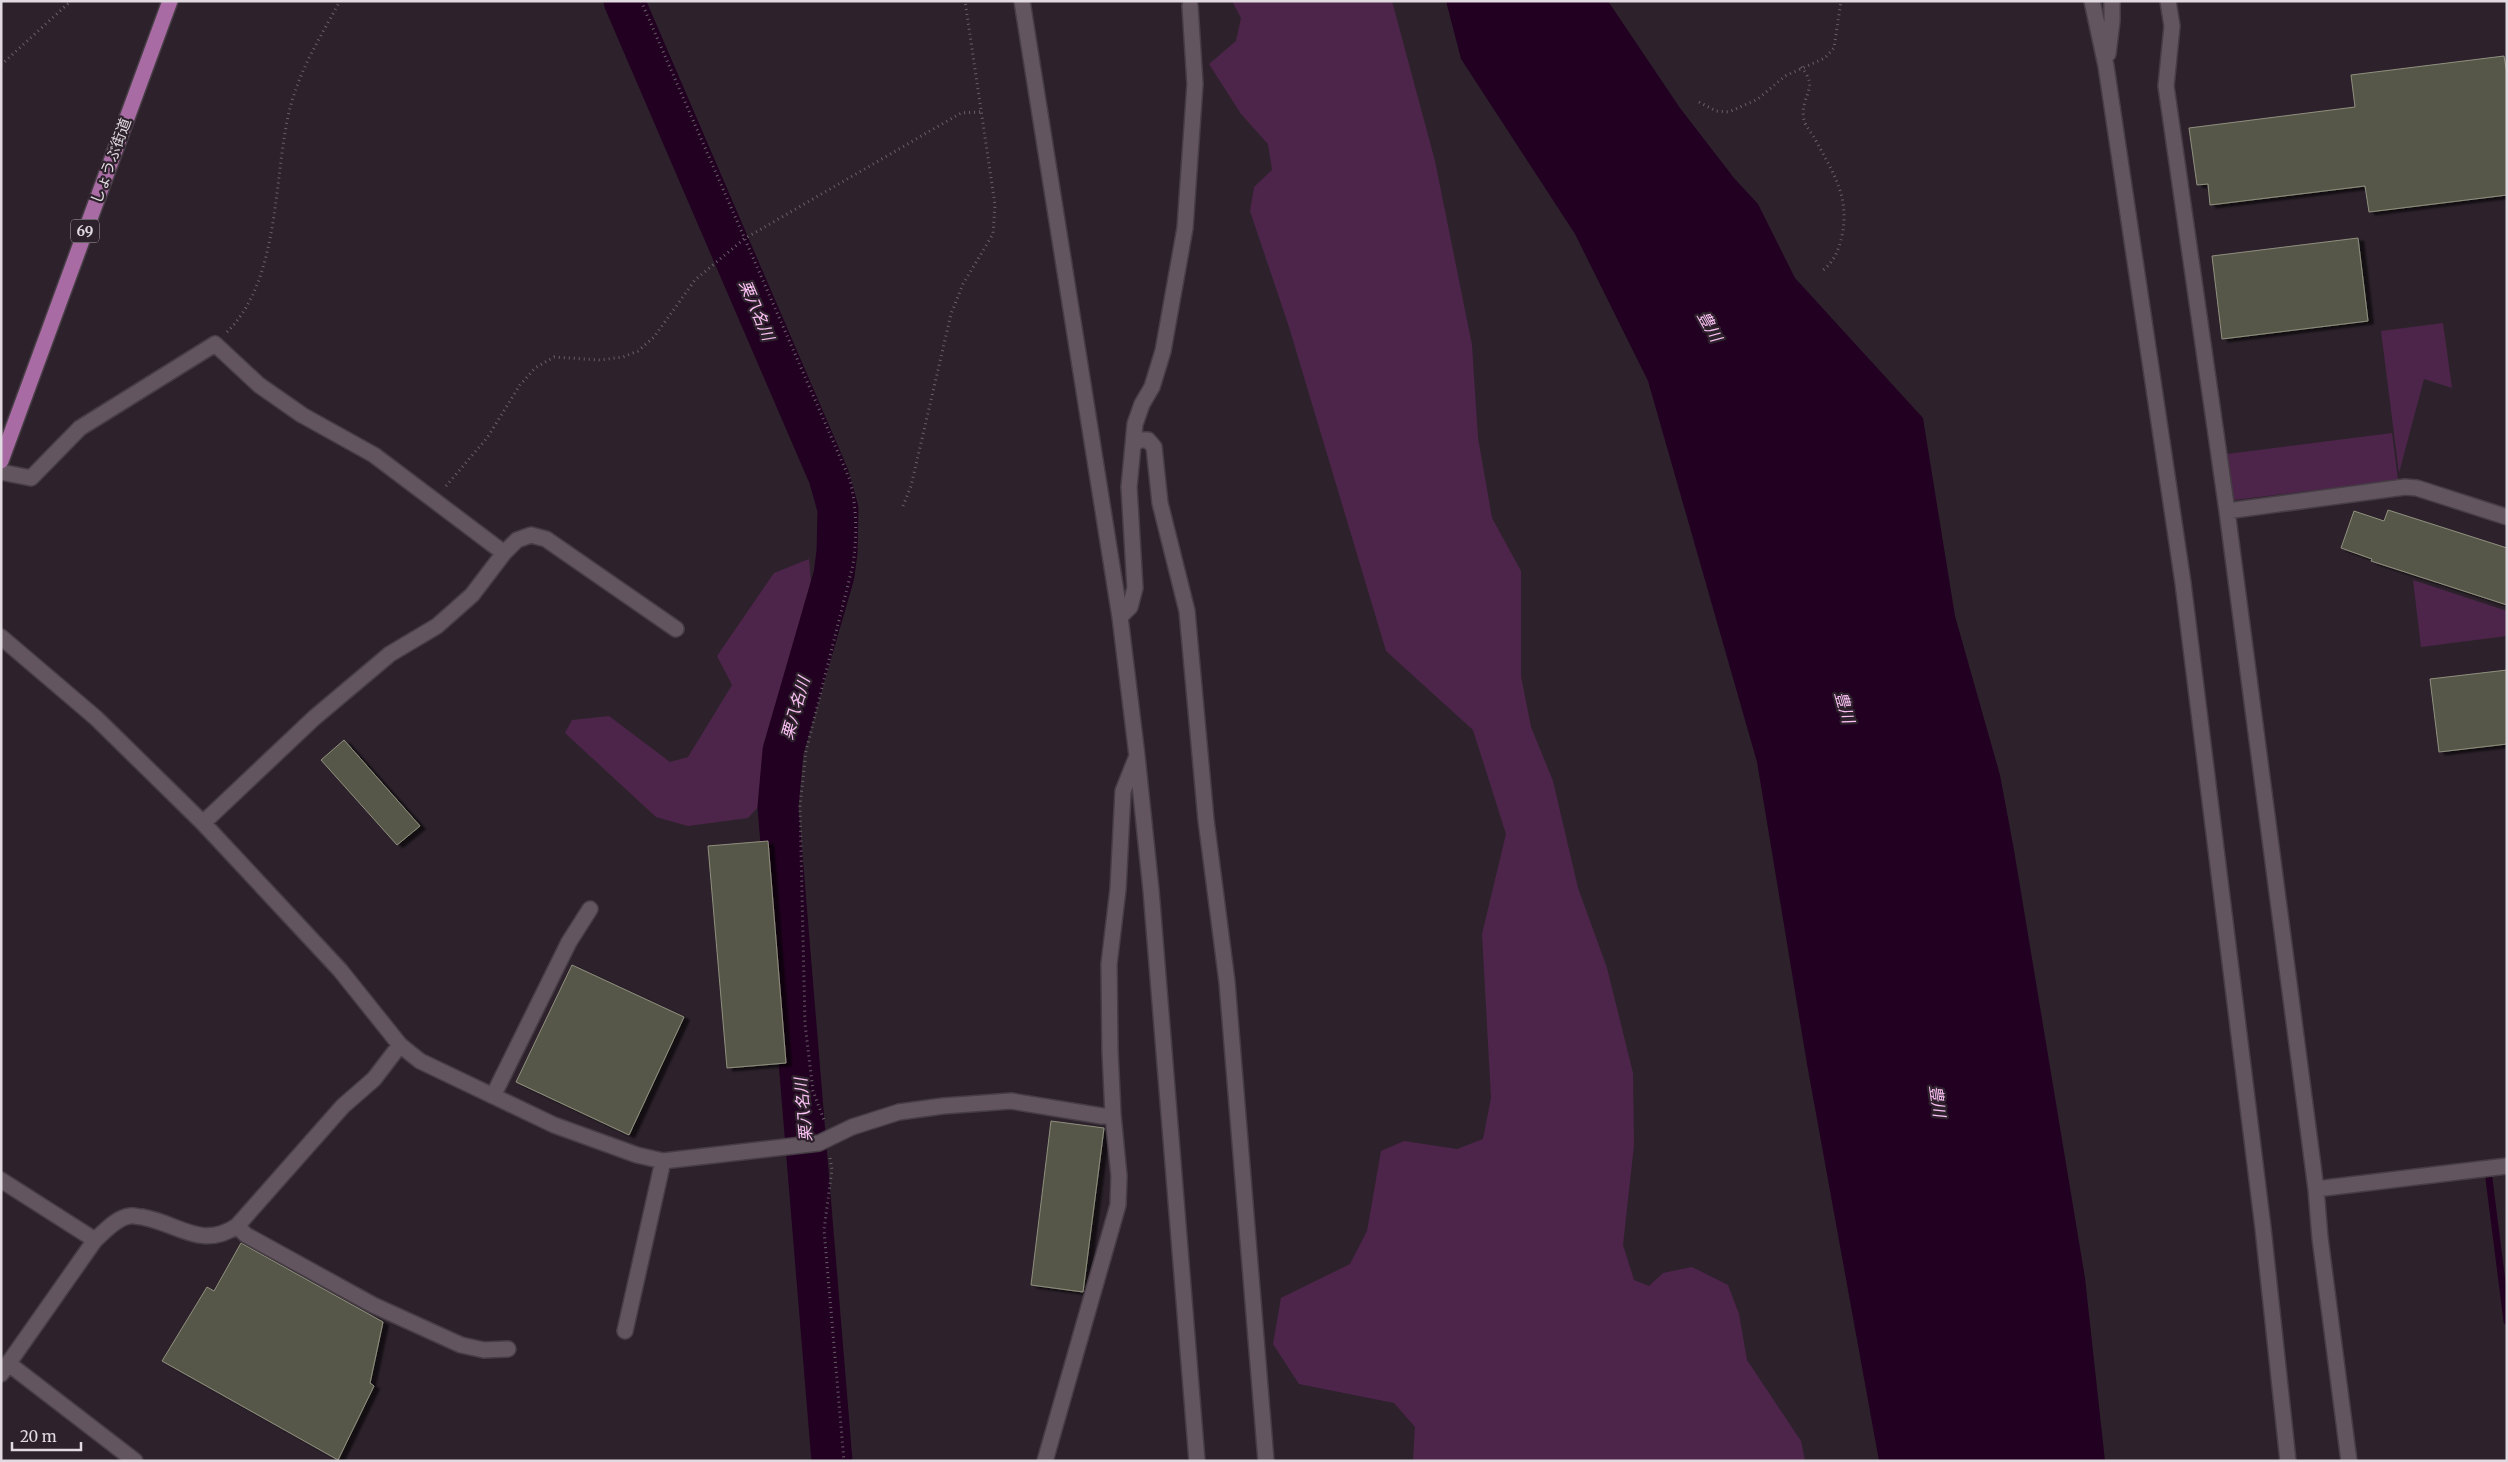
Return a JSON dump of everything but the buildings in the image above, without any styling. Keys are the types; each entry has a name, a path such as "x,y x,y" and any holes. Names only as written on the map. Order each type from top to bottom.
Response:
{"main road":[{"name":"しょうぶ街道","path":"1,461 4,445 170,1"}],"street":[{"path":"1022,1 1120,617 1137,756 1151,890 1198,1461"},
{"path":"2092,1 2106,66 2183,583 2263,1228 2288,1461"},
{"path":"2106,66 2112,21 2112,1"},
{"path":"2168,1 2172,26 2166,86 2227,511 2316,1189 2320,1238 2349,1461"},
{"path":"1120,617 1130,607 1135,588 1128,487 1135,424 1142,404 1152,387 1162,351 1185,228 1195,84 1190,6"},
{"path":"1,472 31,478 80,428 215,344 259,385 302,415 374,455 504,553"},
{"path":"1133,446 1138,440 1148,440 1154,447 1160,504 1187,611 1206,820 1228,982 1266,1461"},
{"path":"2227,511 2405,487 2416,488 2507,517"},
{"path":"203,823 314,718 390,654 437,626 472,596 504,553 517,540 530,535 546,539 676,629"},
{"path":"1,637 96,718 203,823 340,970 400,1045 420,1061 554,1125 637,1155 662,1160 823,1141 852,1127 899,1112 943,1106 1011,1101 1102,1116 1113,1114"},
{"path":"1045,1461 1118,1205 1119,1176 1113,1114 1109,964 1118,889 1123,790 1137,756"},
{"path":"494,1096 569,942 590,909"},
{"path":"135,1461 5,1369 95,1240 115,1222 130,1216 151,1219 190,1234 211,1237 225,1234 238,1226 343,1106 374,1079 400,1045"},
{"path":"625,1331 662,1160"},
{"path":"2316,1189 2507,1166"},
{"path":"1,1180 95,1240"},
{"path":"238,1226 246,1235 390,1313 461,1345 484,1350 508,1349"}],"path":[{"path":"1,65 71,1"},
{"path":"215,344 230,330 257,287 274,215 289,110 304,68 340,1"},
{"path":"641,1 850,480 857,509 857,538 853,565 806,751 800,806 805,1024 813,1091 824,1122 823,1141 832,1169 824,1230 844,1461"},
{"path":"903,506 911,486 951,314 963,284 993,234 995,205 964,1"},
{"path":"1699,102 1716,111 1729,112 1758,99 1786,76 1801,67 1825,58 1834,48 1842,1"},
{"path":"1801,67 1809,76 1811,84 1804,102 1804,122 1834,175 1845,202 1845,222 1841,242 1830,265 1822,271"},
{"path":"434,500 487,438 520,384 535,368 554,357 600,360 623,357 638,351 654,336 695,280 744,239 961,113 981,112"}],"shaded area":[{"path":"1232,1 1392,1 1435,161 1472,345 1478,438 1492,518 1521,571 1521,676 1531,727 1553,781 1578,888 1607,968 1633,1073 1634,1145 1623,1245 1634,1280 1649,1286 1663,1273 1692,1267 1728,1285 1739,1314 1747,1360 1801,1441 1805,1461 1413,1461 1415,1427 1394,1403 1299,1384 1273,1344 1281,1298 1350,1264 1367,1231 1381,1151 1404,1141 1457,1149 1483,1139 1491,1098 1482,934 1506,834 1473,730 1386,651 1289,327 1250,211 1254,187 1272,170 1268,144 1241,114 1209,64 1236,41 1241,18"},
{"path":"2443,323 2452,388 2424,379 2399,473 2381,331"},
{"path":"2392,433 2398,480 2234,500 2227,454"},
{"path":"809,559 812,595 766,756 763,802 748,818 688,826 656,817 565,733 572,720 609,716 670,762 688,757 732,685 717,656 774,573"},
{"path":"2413,580 2507,611 2507,636 2421,647"}],"water":[{"name":"豊川","path":"1446,1 1608,1 1680,108 1734,178 1758,204 1795,278 1923,418 1955,616 2000,775 2014,850 2085,1278 2105,1461 1879,1461 1807,1064 1757,762 1648,381 1575,234 1461,59"}],"waterway":[{"name":"栗八名川","path":"624,1 829,477 838,509 837,552 834,575 783,751 778,807 832,1461"},
{"path":"2489,1179 2507,1321"}]}
